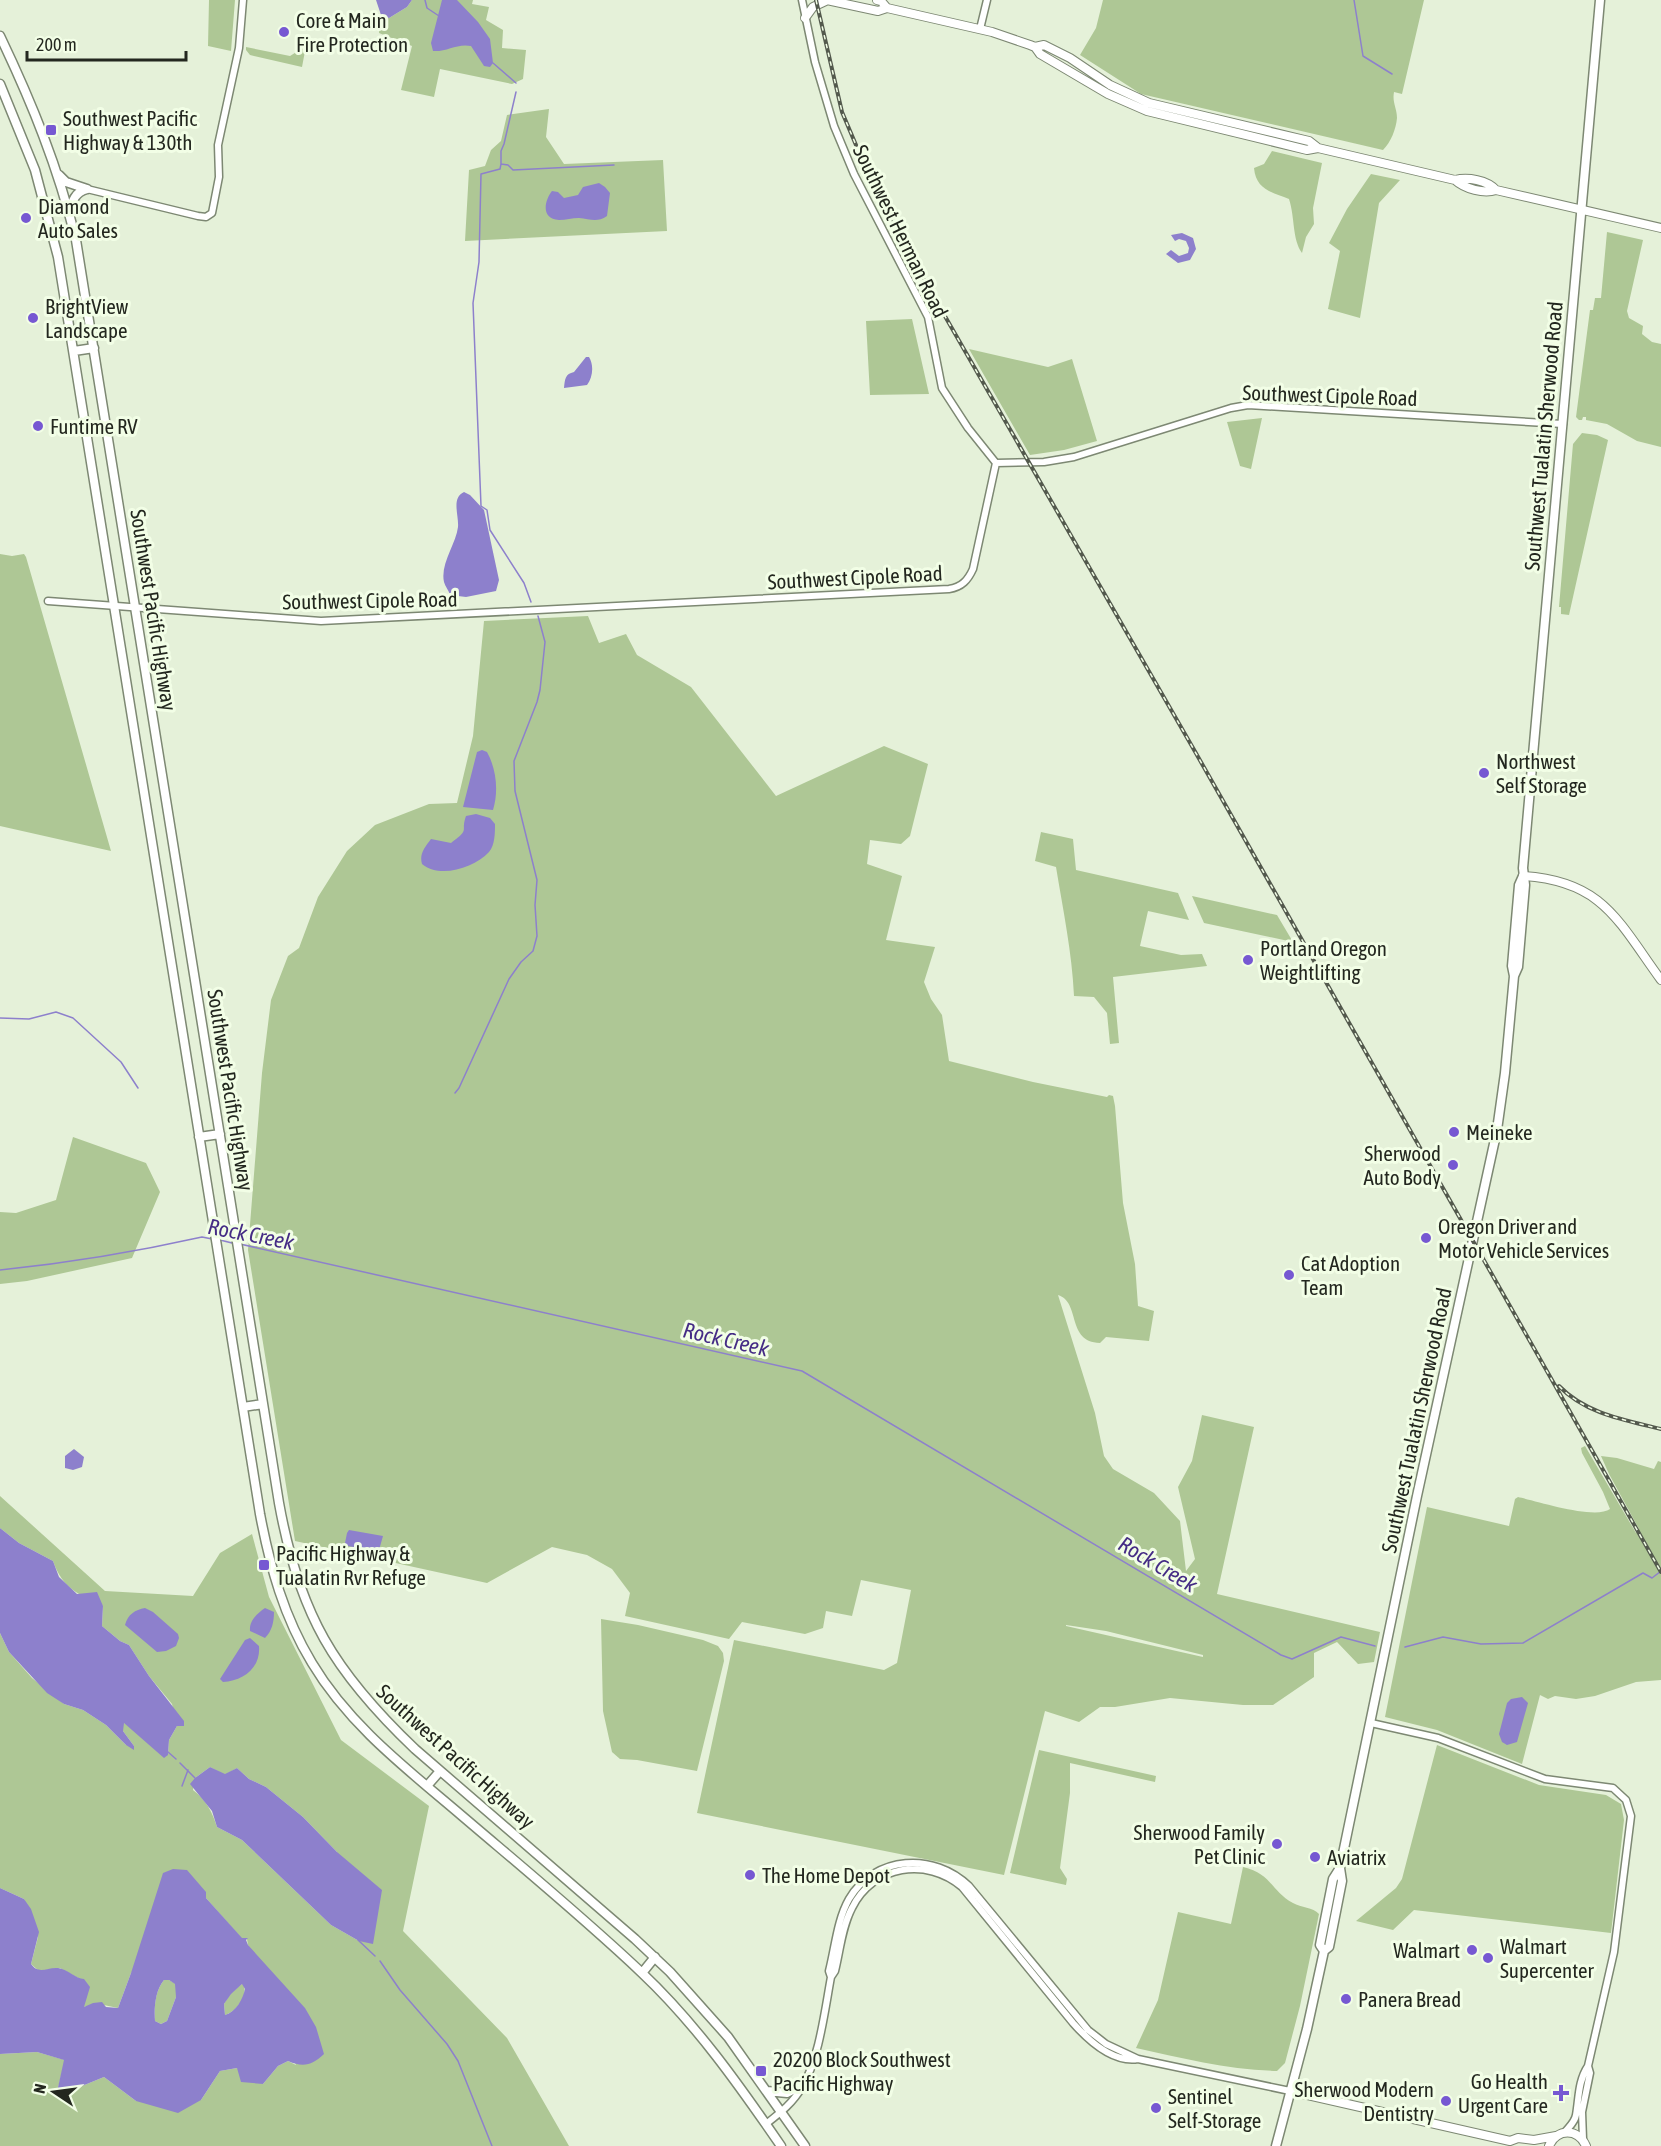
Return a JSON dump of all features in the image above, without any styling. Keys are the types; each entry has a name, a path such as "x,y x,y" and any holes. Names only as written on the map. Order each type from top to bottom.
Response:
{"highway":[{"name":"Southwest Tualatin Sherwood Road","path":"1276,2146 1311,2014 1324,1951 1320,1945 1333,1879 1340,1868 1417,1496 1492,1157 1504,1082 1514,976 1518,967 1525,885 1523,876 1600,0"},
{"name":"Southwest Pacific Highway","path":"0,36 34,110 57,173 70,216 82,273 263,1404 288,1546 300,1587 315,1623 333,1656 368,1702 440,1771 655,1957 713,2018 805,2146"},
{"name":"Southwest Pacific Highway","path":"0,84 27,148 44,199 58,257 243,1407 270,1560 280,1595 295,1631 324,1681 348,1712 381,1746 642,1973 702,2036 781,2146"},
{"path":"57,173 66,182 87,189"},
{"path":"70,216 75,196 78,192 87,189"},
{"path":"74,351 94,348"},
{"path":"200,1137 220,1134"},
{"path":"243,1407 263,1404"},
{"path":"427,1786 440,1771"},
{"path":"642,1973 655,1957"},
{"path":"767,2091 787,2093 805,2083"}],"main road":[{"path":"805,18 816,5 827,0 878,11 887,8 980,29 1035,47 1040,54 1097,87 1147,111 1307,150 1317,148 1455,180 1464,178 1490,184 1496,190 1661,228"},
{"path":"877,0 887,8"},
{"path":"1523,876 1548,878 1571,884 1598,900 1615,917 1661,980"},
{"path":"1290,2091 1512,2143 1518,2138 1534,2140 1565,2132 1575,2134 1585,2143"},
{"path":"1549,2146 1556,2136"}],"street":[{"path":"87,189 198,216 209,216 214,210 219,177 218,145 241,38 243,0"},
{"name":"Southwest Herman Road","path":"802,0 819,78 841,145 928,317 942,388 962,420 996,463"},
{"path":"980,29 987,0"},
{"name":"Southwest Cipole Road","path":"48,601 321,621 953,588 965,582 973,569 996,463 1044,462 1074,457 1231,408 1248,405 1563,424"},
{"path":"1371,1723 1438,1738 1545,1779 1613,1788 1626,1800 1631,1816 1614,1952 1588,2066 1579,2090 1576,2117 1565,2132"},
{"path":"766,2124 782,2112 805,2083 815,2053 831,1977 835,1971 848,1917 862,1892 874,1881 892,1872 915,1868 933,1871 955,1881 967,1892 1086,2037 1109,2052 1132,2060 1138,2059 1290,2091"},
{"path":"1585,2143 1582,2112 1590,2073 1588,2066"}],"green space":[{"path":"209,0 235,0 231,51 208,46"},
{"path":"412,0 473,0 472,4 489,7 486,20 503,30 502,48 526,50 523,79 512,84 440,69 434,97 401,90 412,46 379,33 381,15 389,18 407,7"},
{"path":"1103,0 1424,0 1402,94 1394,92 1396,127 1383,150 1141,94 1080,55 1096,28"},
{"path":"306,46 302,67 250,55 246,50 246,47 290,56"},
{"path":"549,109 546,137 564,164 663,160 667,231 465,241 469,170 485,166 491,150 501,141 507,115"},
{"path":"1272,151 1322,163 1313,208 1314,224 1306,237 1302,253 1297,241 1289,199 1261,186 1255,175 1254,168 1264,164"},
{"path":"1371,174 1400,180 1379,203 1360,318 1328,309 1340,251 1329,243 1347,209"},
{"path":"1607,232 1643,240 1627,311 1629,318 1643,326 1642,334 1652,342 1661,344 1661,447 1637,441 1607,424 1586,420 1586,417 1579,420 1576,417 1590,310 1593,310 1595,298 1601,298"},
{"path":"912,319 929,394 870,395 866,321"},
{"path":"969,349 1048,367 1072,359 1097,441 1064,450 1030,455"},
{"path":"1262,418 1251,469 1240,466 1227,422"},
{"path":"1582,433 1597,435 1608,440 1569,615 1561,614 1561,607 1559,607 1573,444"},
{"path":"0,554 12,556 24,554 26,557 111,851 0,826"},
{"path":"588,616 599,643 626,634 637,655 691,687 776,796 884,746 928,764 910,836 901,844 870,840 867,864 902,876 886,940 935,947 924,982 931,999 942,1015 949,1061 1033,1082 1107,1097 1113,1096 1123,1203 1135,1264 1138,1306 1154,1311 1149,1341 1106,1337 1100,1343 1089,1341 1078,1329 1065,1299 1058,1295 1095,1413 1104,1456 1113,1469 1154,1493 1180,1521 1186,1571 1195,1559 1178,1487 1192,1461 1202,1415 1254,1427 1217,1594 1380,1632 1374,1662 1358,1664 1337,1642 1314,1653 1314,1677 1273,1705 1243,1705 1170,1698 1115,1707 1100,1707 1079,1722 1045,1711 1004,1875 697,1813 734,1640 884,1670 897,1663 911,1590 861,1580 852,1616 826,1611 823,1628 805,1634 742,1622 729,1639 625,1616 630,1593 612,1569 587,1555 552,1547 487,1583 295,1541 248,1250 262,1073 271,1000 288,956 299,948 318,897 347,851 375,825 429,804 457,803 473,736 484,621","holes":["1066,1625 1106,1631 1203,1655 1203,1657"]},
{"path":"1041,832 1073,839 1076,870 1178,893 1189,920 1148,911 1140,946 1181,955 1202,954 1207,966 1113,977 1119,1043 1110,1044 1107,1013 1094,997 1074,996 1069,947 1056,867 1035,861"},
{"path":"1192,896 1277,915 1293,942 1204,923"},
{"path":"73,1137 146,1163 160,1192 132,1258 27,1281 0,1284 0,1212 16,1213 56,1200"},
{"path":"1585,1446 1636,1533 1639,1529 1601,1456 1617,1458 1654,1469 1658,1461 1661,1462 1661,1680 1636,1682 1595,1696 1576,1699 1555,1696 1548,1699 1540,1695 1522,1764 1437,1730 1385,1717 1427,1507 1509,1526 1515,1499 1518,1497 1579,1511 1603,1512 1610,1509 1582,1453 1581,1448"},
{"path":"0,1496 105,1591 193,1596 220,1553 252,1534 269,1597 341,1740 429,1806 403,1931 507,2038 569,2146 0,2146 0,2054 37,2052 65,2060 57,2092 60,2095 104,2077 136,2101 201,2100 220,2071 237,2068 263,2084 278,2066 288,2061 296,2065 247,1939 242,1939 206,1898 206,1892 131,1973 118,2008 99,2004 84,2007 80,1979 60,1968 39,1971 31,1964 38,1937 24,1899 0,1888 0,1633 9,1652 32,1678 64,1704 83,1710 106,1725 126,1745 134,1746 123,1731 123,1722 168,1755 169,1740 177,1726 172,1704 149,1676 129,1645 120,1641 102,1626 103,1606 72,1590 53,1561 19,1543 0,1528","holes":["210,1767 225,1775 237,1768 249,1779 266,1787 303,1817 337,1852 359,1941 331,1925 242,1840 217,1827 208,1806 193,1790 195,1778"]},
{"path":"601,1619 703,1640 718,1646 723,1653 724,1661 697,1771 620,1759 612,1752 603,1711"},
{"path":"1437,1745 1539,1785 1606,1795 1621,1804 1624,1820 1611,1933 1414,1910 1393,1930 1356,1921 1396,1888 1402,1879"},
{"path":"1039,1750 1156,1776 1155,1782 1070,1763 1070,1793 1060,1868 1067,1879 1066,1885 1010,1873"},
{"path":"1243,1867 1266,1878 1293,1903 1319,1914 1300,2006 1285,2063 1277,2071 1241,2068 1136,2048 1158,2000 1178,1912 1231,1924"},
{"path":"164,1980 176,1984 176,1997 167,2021 161,2024 155,2021 155,2005 157,1994"},
{"path":"243,1983 244,1992 241,2002 225,2015 224,2004 230,1994"}],"shaded area":[{"path":"376,0 412,0 407,7 389,18 381,15"},
{"path":"442,0 457,0 478,22 490,39 493,63 490,67 484,66 471,46 433,51 431,43"},
{"path":"599,183 610,193 607,216 597,220 579,218 559,220 553,219 547,213 546,204 552,191 558,192 564,198 578,195 583,187"},
{"path":"1182,233 1193,238 1196,249 1190,260 1178,263 1166,254 1171,250 1179,256 1188,253 1189,248 1186,241 1179,239 1175,241 1171,235"},
{"path":"586,357 591,360 592,367 592,375 587,385 564,388 567,376 574,372"},
{"path":"464,492 484,510 499,580 496,591 466,597 450,595 443,575 458,527 458,498"},
{"path":"482,750 487,752 494,772 496,795 493,810 463,807 477,752"},
{"path":"476,814 490,818 495,824 494,842 483,858 466,867 447,871 438,871 422,864 422,854 431,839 451,843 463,832 466,816"},
{"path":"74,1449 84,1457 82,1467 73,1470 65,1468 65,1456"},
{"path":"0,1528 19,1543 53,1561 59,1577 77,1594 97,1592 103,1606 102,1626 120,1641 129,1645 149,1676 184,1721 184,1726 177,1726 169,1740 168,1755 164,1758 124,1723 123,1731 134,1746 134,1750 106,1725 83,1710 64,1704 47,1693 9,1652 0,1633"},
{"path":"349,1530 383,1536 379,1550 348,1546 345,1543"},
{"path":"145,1608 153,1612 178,1634 176,1646 157,1652 125,1625 132,1613"},
{"path":"265,1608 274,1612 274,1619 265,1638 250,1631 250,1627 252,1620"},
{"path":"250,1638 259,1646 259,1654 254,1667 244,1676 223,1682 220,1679 245,1640"},
{"path":"1522,1697 1528,1703 1517,1742 1507,1745 1502,1742 1499,1734 1507,1703 1511,1699"},
{"path":"210,1767 225,1774 237,1768 249,1779 266,1787 303,1817 337,1852 382,1890 373,1944 359,1941 331,1925 242,1840 217,1827 212,1811 190,1784"},
{"path":"173,1869 187,1870 206,1892 206,1898 242,1938 248,1938 246,1940 248,1945 305,2008 316,2027 324,2054 308,2064 288,2061 278,2066 263,2084 241,2082 237,2068 220,2071 201,2100 178,2113 136,2101 104,2077 60,2095 57,2092 64,2060 37,2052 0,2054 0,1888 24,1899 31,1909 39,1932 31,1964 40,1970 62,1969 84,1979 90,1987 84,2007 102,2002 106,2007 118,2008 163,1873","holes":["164,1980 175,1984 176,1997 167,2021 161,2024 155,2021 155,2005 157,1994","242,1984 245,1989 241,2001 236,2008 225,2015 224,2004"]}],"waterway":[{"path":"425,0 427,8 439,16"},
{"path":"1354,0 1363,56 1392,74"},
{"path":"493,63 516,83"},
{"path":"501,164 501,151 516,92"},
{"path":"531,602 524,583 490,530 487,510 481,506 473,303 479,262 481,174 500,169 501,164 508,165 513,170 614,165"},
{"path":"455,1093 509,979 521,962 533,951 537,936 535,905 537,880 515,791 514,761 540,690 545,642 538,616"},
{"path":"0,1018 29,1019 56,1012 73,1018 121,1062 138,1088"},
{"name":"Rock Creek","path":"0,1270 152,1248 202,1237 212,1239"},
{"name":"Rock Creek","path":"220,1240 232,1243"},
{"name":"Rock Creek","path":"240,1244 802,1371 1281,1655 1292,1659 1341,1637 1375,1646"},
{"name":"Rock Creek","path":"1405,1647 1443,1637 1481,1644 1523,1643 1643,1573 1652,1578 1661,1571"},
{"path":"168,1752 176,1759"},
{"path":"180,1763 195,1778"},
{"path":"182,1786 188,1770"},
{"path":"358,1940 375,1956"},
{"path":"380,1961 400,1990 447,2044 458,2061 492,2146"}],"railway":[{"path":"816,0 842,112 892,224 1661,1572"},
{"path":"1559,1386 1570,1396 1594,1410 1661,1429"}],"place":[{"name":"Core & Main Fire Protection","path":"284,32"},
{"name":"Southwest Pacific Highway & 130th","path":"51,130"},
{"name":"Diamond Auto Sales","path":"26,218"},
{"name":"BrightView Landscape","path":"33,318"},
{"name":"Funtime RV","path":"38,426"},
{"name":"Northwest Self Storage","path":"1484,773"},
{"name":"Portland Oregon Weightlifting","path":"1248,960"},
{"name":"Meineke","path":"1454,1132"},
{"name":"Sherwood Auto Body","path":"1453,1165"},
{"name":"Oregon Driver and Motor Vehicle Services","path":"1426,1238"},
{"name":"Cat Adoption Team","path":"1289,1275"},
{"name":"Pacific Highway & Tualatin Rvr Refuge","path":"264,1565"},
{"name":"Sherwood Family Pet Clinic","path":"1277,1844"},
{"name":"Aviatrix","path":"1315,1857"},
{"name":"The Home Depot","path":"750,1875"},
{"name":"Walmart","path":"1472,1950"},
{"name":"Walmart Supercenter","path":"1488,1958"},
{"name":"Panera Bread","path":"1346,1999"},
{"name":"20200 Block Southwest Pacific Highway","path":"761,2071"},
{"name":"Go Health Urgent Care","path":"1561,2093"},
{"name":"Sherwood Modern Dentistry","path":"1446,2101"},
{"name":"Sentinel Self-Storage","path":"1156,2108"}]}
